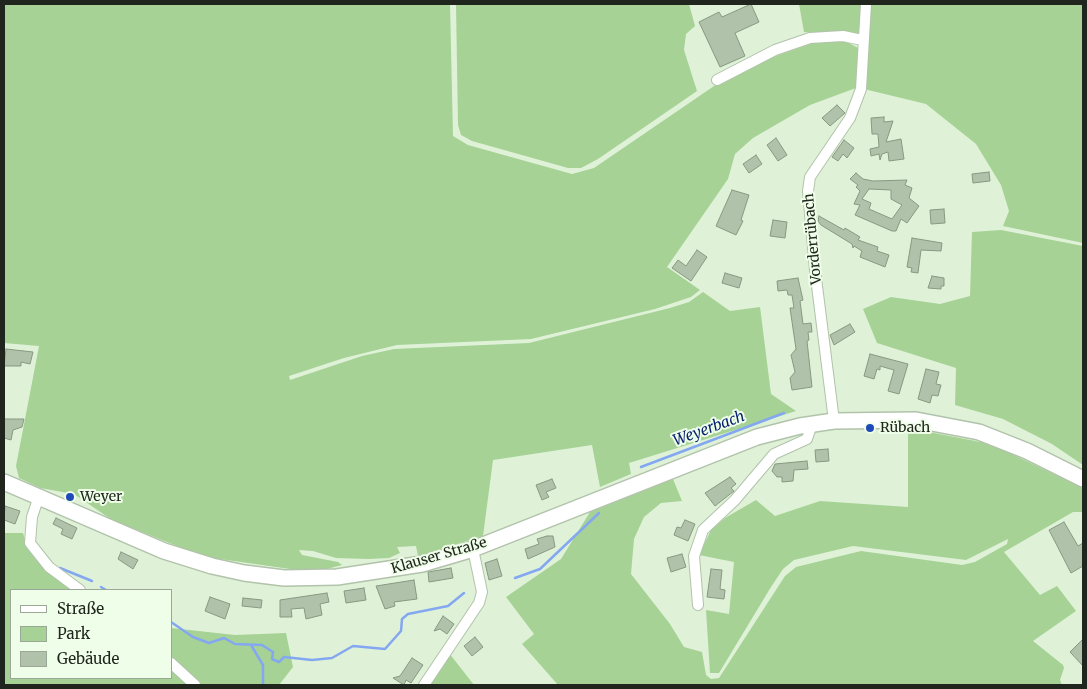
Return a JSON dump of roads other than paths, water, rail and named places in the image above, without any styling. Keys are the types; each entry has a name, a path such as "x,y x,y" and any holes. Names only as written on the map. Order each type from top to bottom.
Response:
{"main road":[{"name":"Klauser Straße","path":"4,482 164,552 244,574 284,578 337,577 391,571 473,549 757,437 812,424 834,421 916,420 978,432 1027,450 1083,479"}],"street":[{"name":"Vorderrübach","path":"834,421 814,270 808,191 810,177 850,118 861,89 862,40 866,4"},
{"path":"717,80 775,50 810,38 844,36 862,40"},
{"path":"698,605 694,556 703,530 735,500 774,454 807,439 812,424"},
{"path":"38,496 32,517 30,543 49,567 79,589"},
{"path":"424,685 479,603 482,592 473,549"},
{"path":"172,664 196,685"}],"waterway":[{"name":"Weyerbach","path":"641,467 784,413"},
{"name":"Weyerbach","path":"515,578 540,569 599,513"},
{"name":"Weyerbach","path":"60,568 92,581"},
{"name":"Weyerbach","path":"172,623 193,637 209,643 224,638 235,644 262,645 273,652 272,659 279,662 284,657 312,660 332,658 353,646 385,649 401,631 402,619 408,614 448,606 464,593"},
{"path":"251,645 263,665 263,685"}],"place":[{"name":"Rübach","path":"870,428"},
{"name":"Weyer","path":"70,497"}]}
